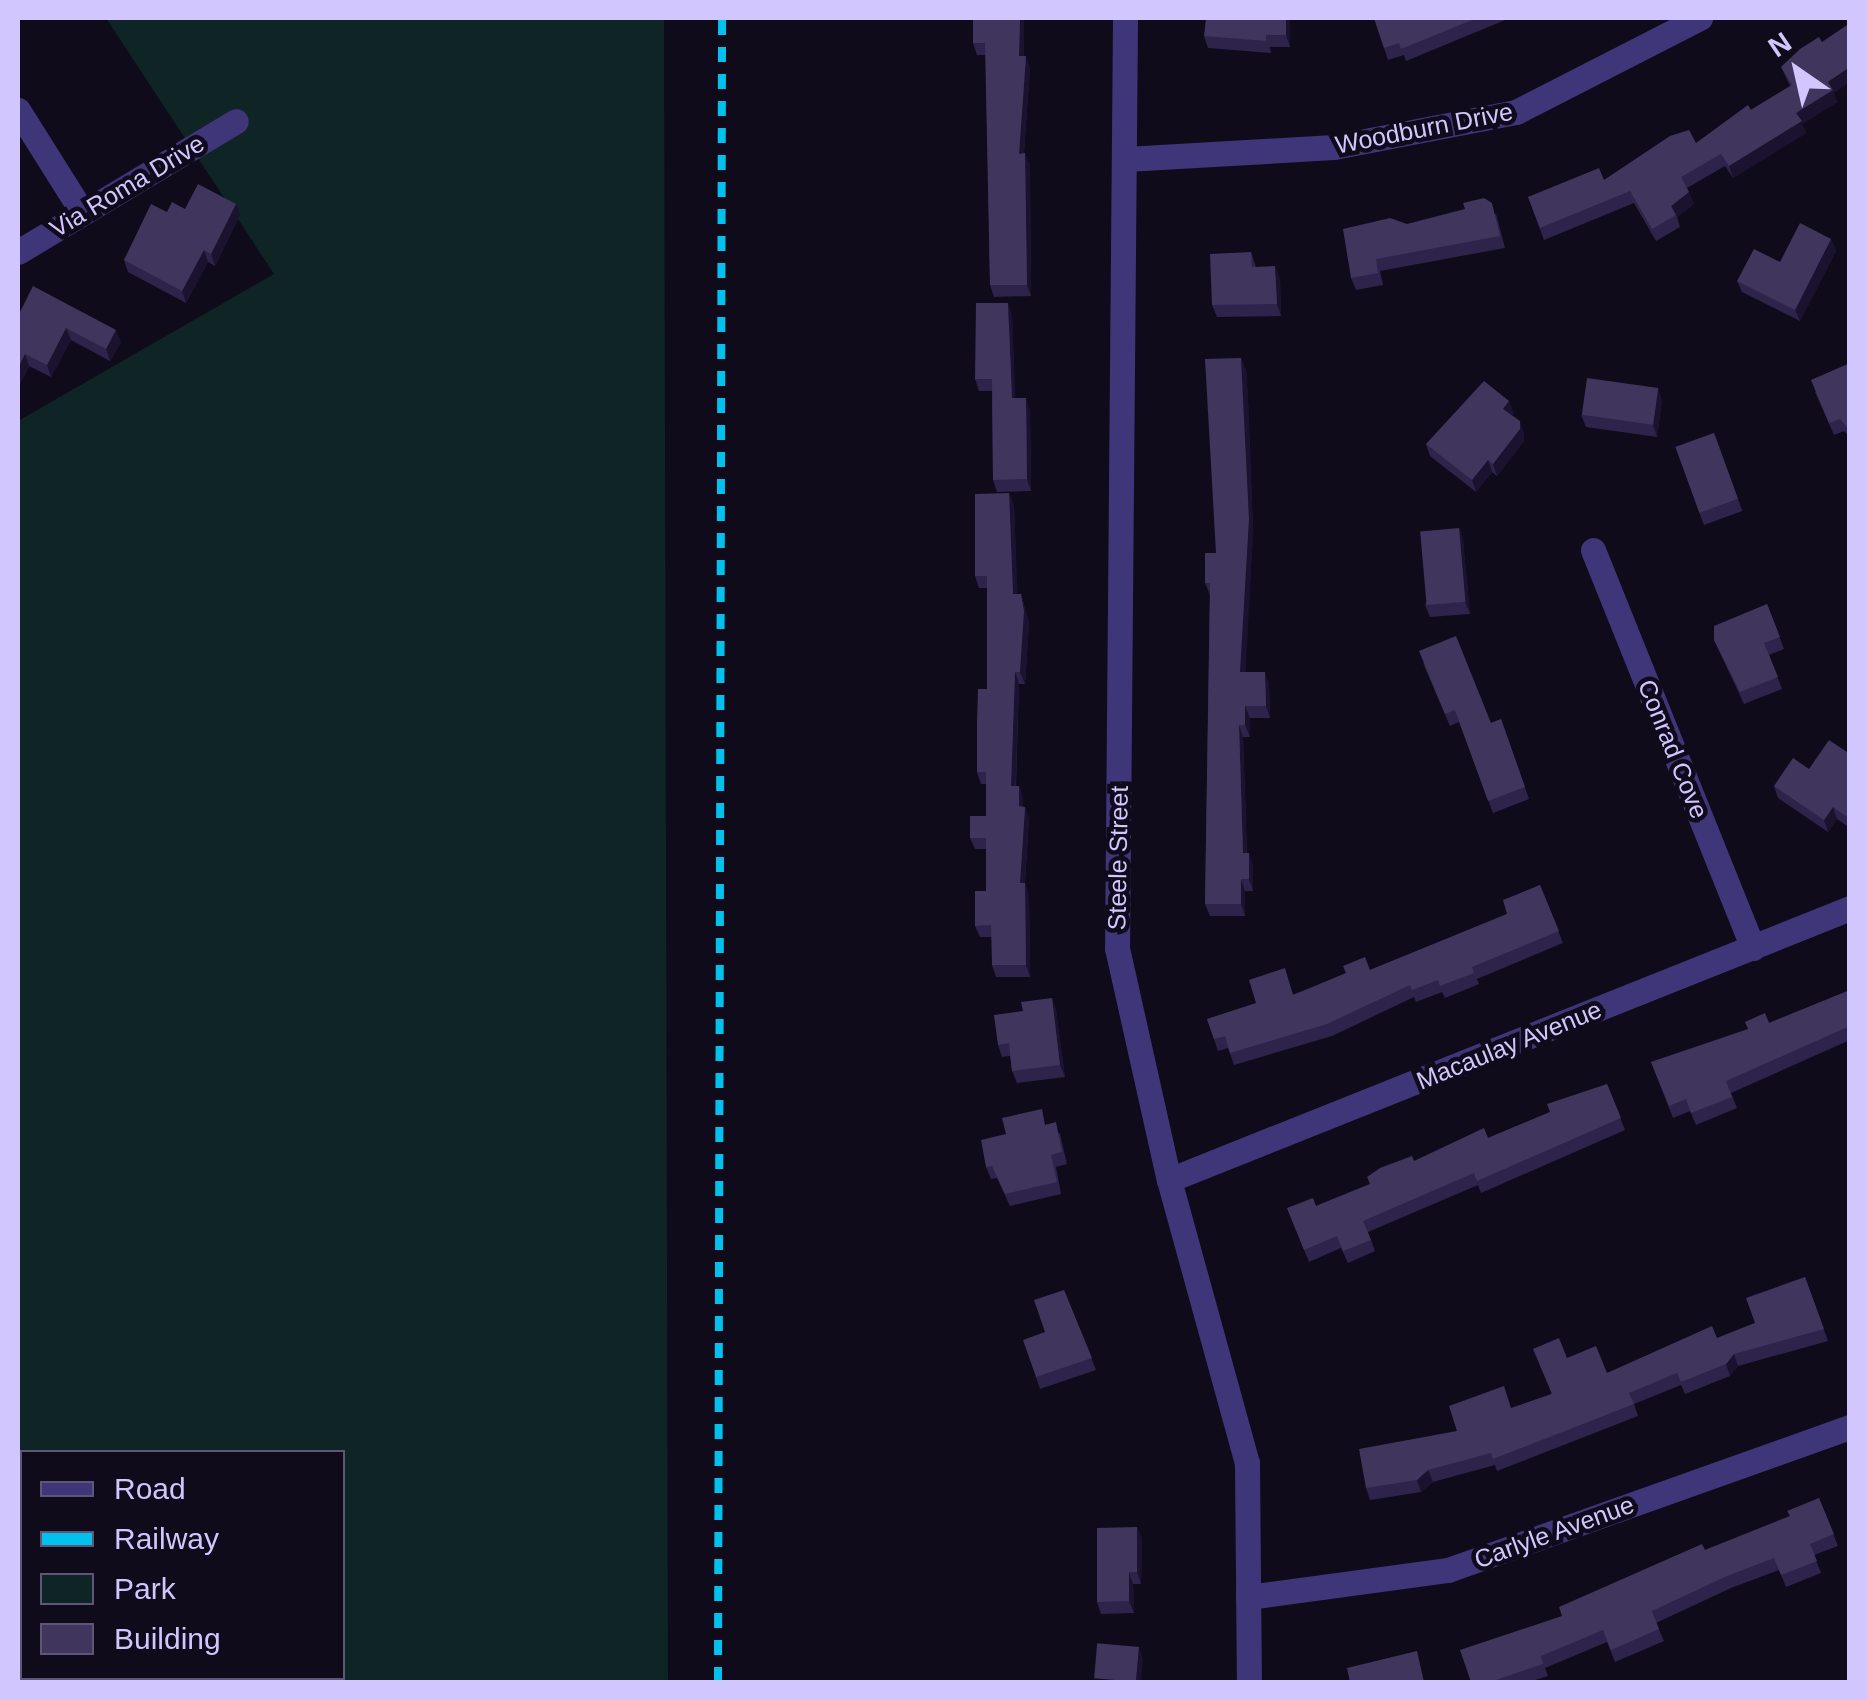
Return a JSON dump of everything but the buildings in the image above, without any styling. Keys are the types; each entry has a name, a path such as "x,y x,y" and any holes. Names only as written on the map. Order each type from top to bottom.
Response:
{"street":[{"name":"Steele Street","path":"1125,18 1117,948 1168,1180 1247,1463 1249,1682"},
{"name":"Woodburn Drive","path":"1126,159 1334,147 1516,112 1700,18"},
{"path":"18,110 81,210"},
{"name":"Via Roma Drive","path":"18,252 81,210 236,121"},
{"name":"Conrad Cove","path":"1594,550 1753,948"},
{"name":"Macaulay Avenue","path":"1168,1180 1850,908"},
{"name":"Carlyle Avenue","path":"1248,1597 1448,1570 1850,1427"}],"green space":[{"path":"106,18 664,18 668,1682 18,1682 18,421 274,274"}],"railway":[{"path":"718,1682 722,18"}]}
